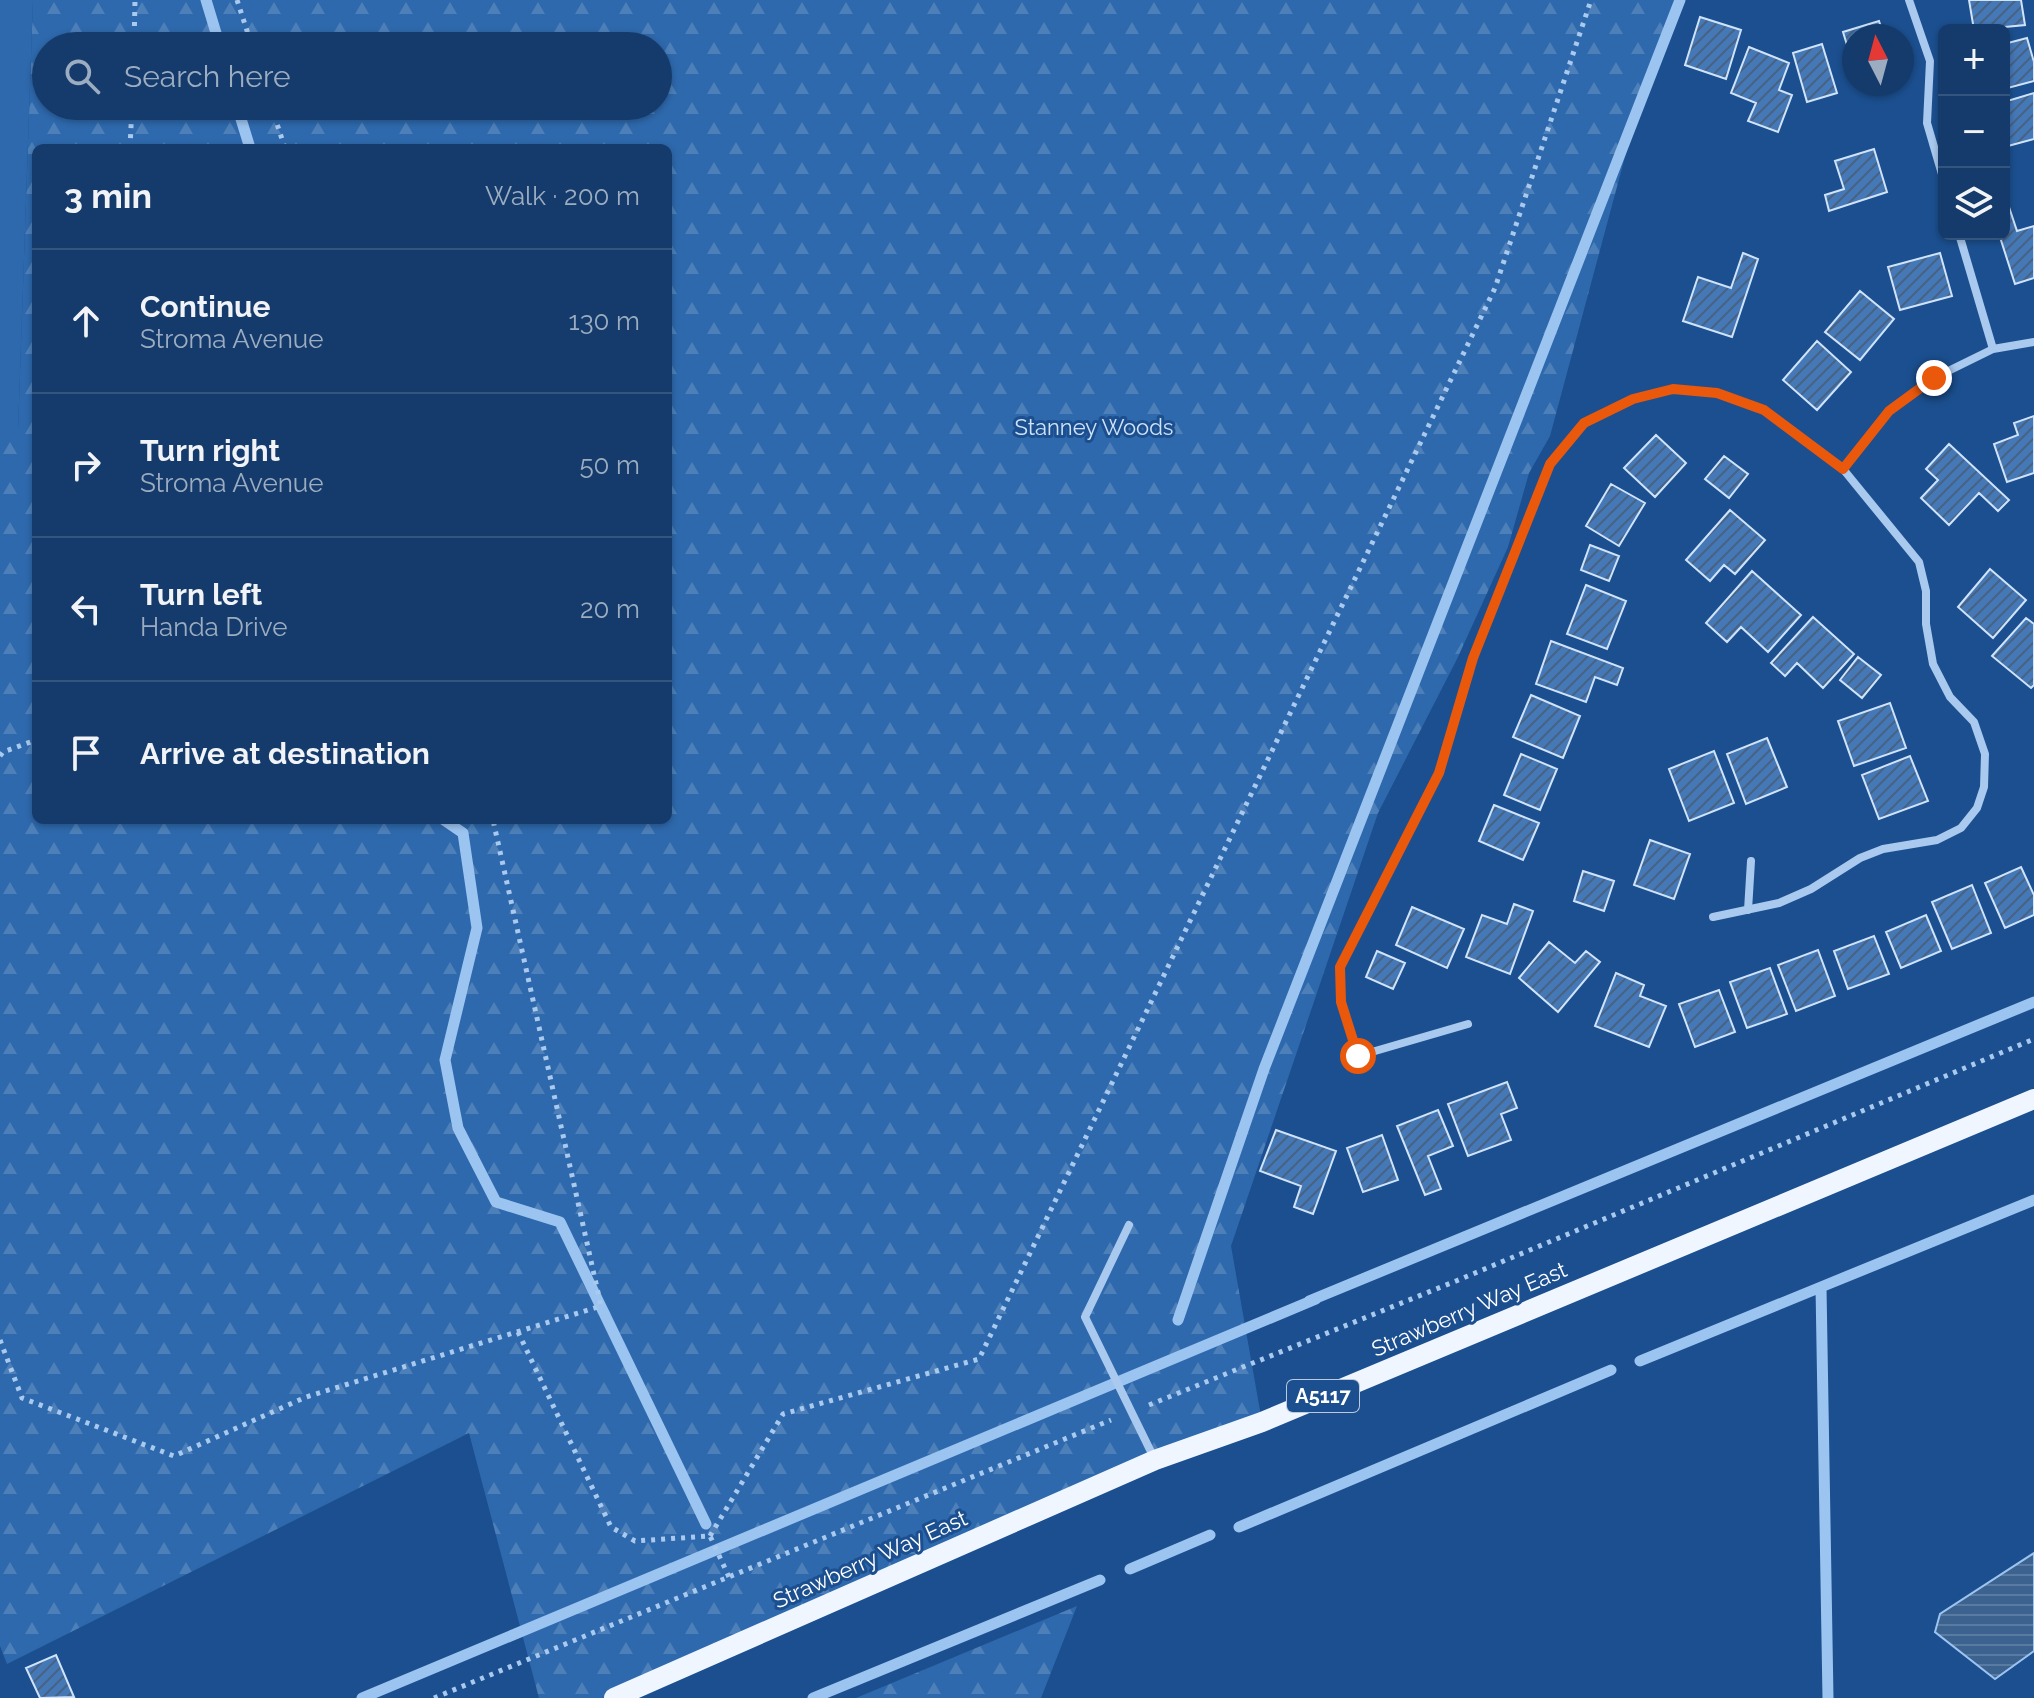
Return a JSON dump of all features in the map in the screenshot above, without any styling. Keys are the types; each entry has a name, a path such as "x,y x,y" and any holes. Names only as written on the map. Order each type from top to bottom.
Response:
{"main road":[{"name":"Strawberry Way East","path":"614,1698 1155,1460 1262,1422 2034,1099"}],"street":[{"path":"1909,0 1930,61 1927,123 1940,168"},
{"path":"1961,240 1993,349"},
{"path":"1843,469 1889,411 1934,378 1993,349 2034,342"},
{"path":"1468,1024 1358,1056 1341,1002 1340,967 1439,773 1473,658 1550,464 1584,423 1633,399 1673,389 1717,393 1764,410 1843,469 1919,562 1926,591 1926,624 1933,664 1950,697 1974,722 1985,754 1984,787 1977,808 1961,828 1937,840 1883,849 1860,858 1811,889 1779,903 1713,917"},
{"path":"1748,910 1751,861"},
{"path":"1129,1225 1085,1317 1155,1460"}],"path":[{"path":"134,32 135,0"},
{"path":"237,0 247,32"},
{"path":"711,1538 783,1414 979,1359 1495,288 1591,0"},
{"path":"130,144 131,120"},
{"path":"276,120 284,144"},
{"path":"0,756 32,742"},
{"path":"0,1340 22,1398 174,1456 306,1397 601,1306 494,824"},
{"path":"434,1698 1456,1281 2034,1039"},
{"path":"518,1332 611,1527 635,1541 711,1538"},
{"path":"711,1538 729,1577"}],"green space":[{"path":"0,0 33,0 18,431 0,431"},
{"name":"Stanney Woods","path":"33,0 1680,0 1636,116 1550,436 1529,473 1508,547 1457,659 1378,813 1231,1246 1262,1422 614,1698 539,1698 469,1433 7,1664 0,1646 0,431 18,430"},
{"path":"1077,1606 1041,1698 856,1698"}],"shaded area":[{"path":"2034,1553 2034,1651 1995,1679 1935,1632 1940,1614"}],"building":[{"path":"1969,0 2021,0 2025,25 1973,24"},
{"path":"1700,17 1741,30 1726,79 1685,65"},
{"path":"2027,38 2034,62 2034,81 2010,87 2010,42"},
{"path":"1822,44 1837,93 1807,102 1793,53"},
{"path":"1749,47 1789,63 1779,90 1792,95 1778,132 1748,121 1756,103 1731,93"},
{"path":"2034,93 2034,139 2010,145 2010,100"},
{"path":"1874,149 1887,192 1829,211 1825,195 1844,189 1835,161"},
{"path":"2010,210 2017,231 2034,226 2034,278 2015,284 2001,240 2010,240"},
{"path":"1743,253 1758,259 1732,337 1683,321 1698,277 1731,288"},
{"path":"1940,253 1952,296 1900,310 1888,267"},
{"path":"1860,291 1894,319 1860,360 1825,332"},
{"path":"1817,341 1851,372 1817,410 1783,380"},
{"path":"2034,416 2034,473 2007,482 1994,444 2018,435 2014,423"},
{"path":"1656,435 1686,463 1655,497 1624,468"},
{"path":"1949,444 2009,500 1998,511 1979,493 1949,525 1921,498 1938,480 1926,469"},
{"path":"1724,456 1748,474 1729,498 1705,479"},
{"path":"1611,484 1645,503 1619,546 1586,526"},
{"path":"1730,510 1765,540 1735,574 1724,565 1710,581 1686,560"},
{"path":"1590,545 1619,556 1609,581 1581,570"},
{"path":"1990,569 2026,600 1993,638 1958,607"},
{"path":"1752,571 1801,615 1768,652 1741,627 1727,642 1706,623"},
{"path":"1586,585 1626,601 1607,649 1567,634"},
{"path":"1813,617 1854,654 1823,688 1797,663 1785,676 1771,663"},
{"path":"2026,618 2034,624 2034,685 2031,688 1992,656"},
{"path":"1551,641 1623,668 1617,685 1595,677 1586,702 1536,684"},
{"path":"1858,657 1881,675 1862,698 1840,680"},
{"path":"1531,695 1580,716 1563,758 1513,737"},
{"path":"1890,703 1906,748 1854,766 1838,721"},
{"path":"1767,738 1787,787 1746,804 1727,754"},
{"path":"1714,751 1734,803 1689,821 1669,769"},
{"path":"1521,754 1557,769 1540,810 1504,795"},
{"path":"1910,756 1928,801 1879,819 1862,775"},
{"path":"1494,805 1539,823 1523,860 1479,841"},
{"path":"1650,840 1690,854 1674,899 1634,885"},
{"path":"2021,867 2034,895 2034,915 2005,928 1985,883"},
{"path":"1583,871 1614,881 1604,911 1574,901"},
{"path":"1972,885 1991,933 1952,949 1932,902"},
{"path":"1514,904 1533,911 1510,974 1466,957 1482,915 1507,924"},
{"path":"1412,907 1464,929 1447,968 1396,945"},
{"path":"1926,915 1941,951 1901,968 1886,932"},
{"path":"1874,936 1889,974 1848,989 1834,951"},
{"path":"1549,942 1575,963 1586,951 1600,962 1558,1012 1519,978"},
{"path":"1818,950 1835,996 1796,1011 1778,965"},
{"path":"1377,951 1405,963 1393,989 1366,977"},
{"path":"1770,968 1787,1014 1747,1028 1730,982"},
{"path":"1616,973 1644,985 1640,996 1666,1006 1649,1047 1595,1026"},
{"path":"1719,990 1735,1032 1695,1047 1679,1004"},
{"path":"1507,1082 1517,1108 1501,1114 1511,1140 1468,1156 1448,1104"},
{"path":"1438,1110 1453,1146 1428,1156 1441,1189 1425,1195 1397,1126"},
{"path":"1276,1130 1336,1151 1313,1214 1294,1207 1301,1186 1260,1171"},
{"path":"1382,1135 1398,1180 1363,1192 1347,1148"},
{"path":"56,1655 74,1697 40,1698 26,1668"}],"waterway":[{"path":"206,0 216,32"},
{"path":"1178,1320 1264,1069 1680,0"},
{"path":"241,120 249,144"},
{"path":"450,824 463,833 477,928 445,1060 458,1128 496,1202 560,1222 706,1524"},
{"path":"1309,1301 2034,1002"},
{"path":"1821,1287 2034,1200"},
{"path":"1640,1361 1821,1287 1828,1698"},
{"path":"362,1698 1316,1299"},
{"path":"1239,1527 1611,1370"},
{"path":"1130,1569 1210,1535"},
{"path":"813,1698 1100,1580"}],"route":[{"path":"1358,1056 1341,1002 1340,967 1439,773 1473,658 1550,464 1584,423 1633,399 1673,389 1717,393 1764,410 1843,469 1889,411 1934,378"}]}
